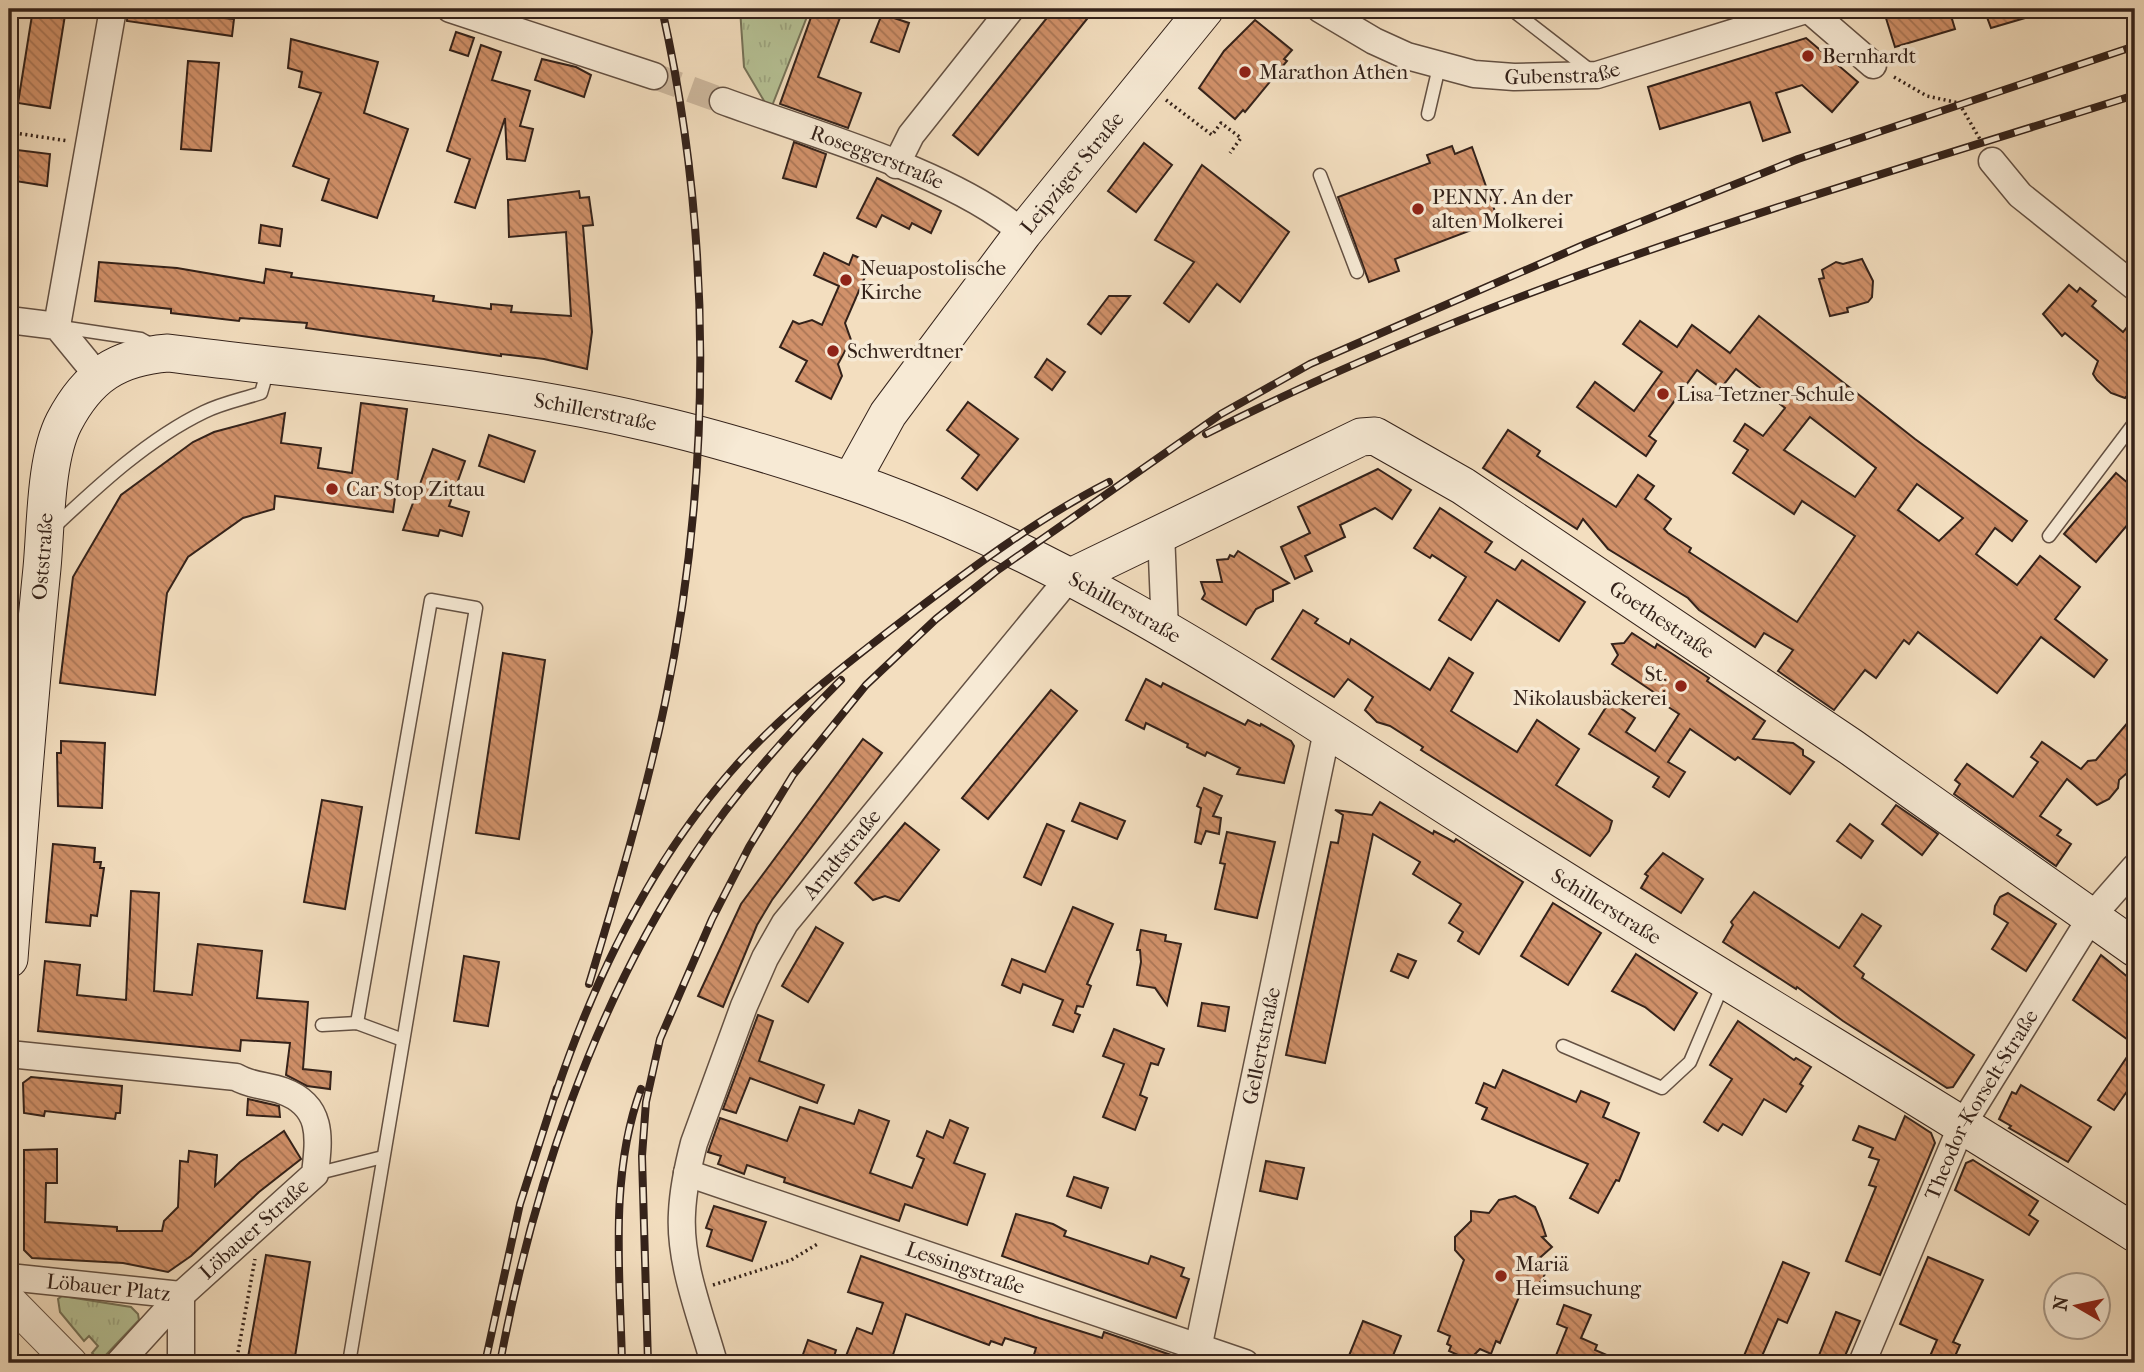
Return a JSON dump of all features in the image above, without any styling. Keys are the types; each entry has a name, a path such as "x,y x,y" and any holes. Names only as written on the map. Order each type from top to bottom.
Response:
{"main road":[{"name":"Leipziger Straße","path":"851,481 888,414 1023,233 1205,9"},
{"name":"Schillerstraße","path":"98,376 119,362 140,355 168,354 502,396 645,421 851,481 986,534 1165,630 1724,982 2135,1233"},
{"name":"Oststraße","path":"9,959 14,818 51,476 63,424 98,376"},
{"name":"Goethestraße","path":"1069,578 1361,436 1375,436 1486,501 1851,747 2135,948"}],"street":[{"path":"57,326 113,9"},
{"path":"450,9 654,76"},
{"path":"896,165 911,135 1011,9"},
{"name":"Gubenstraße","path":"1320,9 1374,41 1439,67 1474,75 1514,77 1597,75 1809,9"},
{"path":"1809,9 1873,65"},
{"name":"Roseggerstraße","path":"723,101 896,165 954,190 1000,215 1023,233"},
{"path":"1992,162 2020,195 2135,287"},
{"path":"9,320 57,326 98,376"},
{"path":"1161,532 1165,630"},
{"name":"Arndtstraße","path":"714,1363 686,1259 681,1215 694,1143 744,1006 765,958 785,923 1069,578"},
{"name":"Gellertstraße","path":"1197,1354 1327,731"},
{"name":"Theodor-Korselt-Straße","path":"1862,1363 1961,1127 2092,916 2135,867"},
{"name":"Löbauer Straße","path":"9,1054 236,1077 248,1084 285,1091 312,1112 319,1128 315,1174 181,1295 119,1363"},
{"name":"Lessingstraße","path":"687,1173 836,1223 1197,1354 1245,1363"},
{"name":"Löbauer Platz","path":"9,1277 181,1295 181,1363"},
{"name":"Löbauer Platz","path":"9,1300 71,1363"}],"lane":[{"path":"1511,9 1597,75"},
{"path":"1428,114 1439,67"},
{"path":"1320,175 1357,272"},
{"path":"57,326 141,339 168,354"},
{"path":"45,535 95,489 164,435 206,411 261,393 270,366"},
{"path":"2049,536 2135,422"},
{"path":"349,1363 476,608 431,600 357,1023"},
{"path":"1563,1046 1662,1088 1690,1062 1724,982"},
{"path":"322,1025 357,1023 403,1040"},
{"path":"315,1174 383,1157"}],"path":[{"path":"1873,65 1927,96 1959,103 1992,162"},
{"path":"1144,83 1212,135 1221,123 1241,138 1230,153"},
{"path":"9,132 50,139"},
{"path":"694,1291 791,1259 817,1246 836,1223"},
{"path":"236,1363 256,1266 253,1230"}],"green space":[{"path":"740,9 810,9 770,111 744,67"},
{"path":"62,1296 131,1307 138,1314 139,1320 105,1356 95,1356 92,1353 98,1346 89,1336 84,1341 60,1312 58,1299"}],"building":[{"path":"33,9 66,9 50,108 18,103"},
{"path":"128,9 226,9 225,18 234,19 232,36 127,21"},
{"path":"814,9 841,15 818,77 861,93 848,128 780,104"},
{"path":"1054,9 1095,9 978,155 953,135"},
{"path":"1905,9 1949,9 1955,29 1895,47 1885,15"},
{"path":"1984,9 2041,9 2042,13 1991,28"},
{"path":"882,14 909,23 899,52 871,42"},
{"path":"1255,20 1292,50 1284,59 1287,61 1245,112 1243,110 1235,119 1199,88 1224,51"},
{"path":"456,32 474,38 468,56 450,50"},
{"path":"1806,38 1858,82 1832,112 1802,85 1776,93 1790,132 1763,141 1750,102 1660,129 1648,87"},
{"path":"291,39 378,62 364,113 408,129 377,218 322,200 329,179 293,166 321,93 299,87 302,72 288,68"},
{"path":"481,45 501,52 492,80 530,91 520,126 533,129 525,161 507,159 505,118 475,208 455,202 470,159 447,151"},
{"path":"542,59 576,67 591,75 584,97 535,80"},
{"path":"188,61 219,63 211,151 181,149"},
{"path":"794,142 826,154 816,187 783,178"},
{"path":"1144,143 1172,165 1136,212 1108,191"},
{"name":"PENNY. An der alten Molkerei","path":"1452,146 1455,154 1472,147 1498,220 1395,259 1399,271 1369,282 1338,197 1430,163 1427,155"},
{"path":"9,149 50,154 47,186 9,180"},
{"path":"1202,165 1289,232 1240,302 1217,284 1189,322 1164,303 1194,262 1155,240"},
{"path":"877,178 941,211 931,233 912,223 909,229 882,215 876,227 857,218"},
{"path":"579,191 580,198 589,197 593,225 583,226 592,332 587,369 544,359 501,356 306,328 307,323 240,318 239,321 171,313 171,309 95,301 99,262 177,268 264,283 266,269 292,273 291,277 434,296 433,301 491,309 491,304 512,306 511,312 571,316 566,232 509,237 508,200"},
{"path":"261,225 282,229 280,246 259,243"},
{"path":"824,253 849,265 853,255 871,263 845,323 851,340 838,364 842,376 831,399 796,381 807,361 780,347 793,321 799,324 812,320 822,325 839,286 814,275"},
{"path":"1862,259 1873,281 1872,297 1868,302 1847,308 1848,312 1830,316 1819,279 1824,278 1822,270 1836,262 1843,264"},
{"path":"2069,285 2077,292 2080,288 2096,301 2092,306 2123,332 2135,317 2135,387 2125,398 2111,393 2097,380 2093,374 2098,361 2065,333 2062,336 2043,314"},
{"path":"1109,296 1130,296 1101,334 1088,324"},
{"path":"1759,316 1915,439 2027,521 2012,541 1995,528 1976,554 2017,585 2040,556 2080,587 2055,619 2107,660 2094,677 2041,637 1997,693 1918,632 1909,644 1904,640 1876,678 1865,670 1834,710 1778,671 1793,650 1764,633 1755,647 1699,610 1688,598 1608,549 1583,519 1577,529 1483,468 1508,430 1540,451 1537,456 1616,507 1638,475 1654,486 1645,499 1671,519 1664,529 1668,533 1691,548 1689,552 1797,622 1855,536 1802,501 1794,514 1733,473 1748,450 1734,441 1745,424 1763,436 1785,408 1736,369 1721,388 1697,370 1649,436 1656,441 1646,456 1577,407 1595,382 1634,411 1662,372 1623,344 1640,321 1677,347 1692,325 1730,353","holes":["1810,417 1876,468 1855,497 1784,450","1917,484 1963,518 1939,541 1898,510"]},
{"path":"1047,359 1065,372 1052,390 1035,377"},
{"path":"968,402 1018,439 977,490 962,478 979,455 947,430"},
{"path":"361,403 407,409 393,512 275,496 274,509 243,518 188,557 167,593 155,695 60,683 73,577 121,495 193,442 214,432 285,413 281,443 321,448 318,468 352,473"},
{"path":"489,435 535,451 524,482 479,466"},
{"path":"433,449 465,461 449,506 469,512 462,536 440,530 438,536 403,530"},
{"path":"1378,469 1411,490 1392,519 1375,508 1340,525 1345,537 1305,556 1312,571 1295,579 1281,547 1310,533 1298,507"},
{"path":"2116,473 2135,489 2135,516 2096,562 2064,534"},
{"path":"1440,508 1492,542 1485,552 1515,570 1522,560 1585,602 1559,641 1497,600 1471,640 1439,620 1466,577 1432,555 1430,558 1414,548"},
{"path":"1238,551 1289,583 1273,590 1273,601 1256,609 1246,625 1202,599 1205,594 1201,582 1222,582 1217,560 1228,559 1230,555 1234,557"},
{"path":"1303,610 1318,619 1315,623 1349,644 1351,639 1430,690 1449,658 1473,673 1451,711 1517,752 1537,720 1579,749 1556,785 1612,821 1609,831 1590,856 1421,750 1423,747 1390,726 1377,722 1365,710 1373,697 1348,679 1334,697 1272,659"},
{"path":"1632,633 1655,648 1657,644 1709,678 1707,681 1765,721 1753,739 1793,743 1803,750 1803,755 1814,762 1790,794 1738,757 1735,760 1690,729 1668,762 1685,772 1669,797 1653,787 1659,777 1589,734 1610,701 1635,718 1626,732 1655,751 1679,714 1656,699 1658,695 1612,664 1618,655 1612,644 1624,643"},
{"path":"503,653 545,660 519,839 476,833"},
{"path":"1146,679 1161,687 1163,683 1245,725 1248,720 1260,726 1261,724 1291,741 1294,746 1284,783 1237,774 1240,768 1207,752 1205,756 1187,747 1188,744 1146,723 1144,729 1126,720"},
{"path":"1051,690 1077,711 988,819 962,798"},
{"path":"2135,714 2135,766 2119,780 2118,788 2109,799 2097,805 2067,779 2040,816 2061,830 2057,835 2071,844 2056,866 1954,794 1960,784 1955,780 1967,764 2013,797 2038,762 2031,757 2042,742 2081,769 2088,761 2096,760"},
{"path":"863,739 882,753 772,900 757,925 723,1007 698,996 741,904"},
{"path":"61,741 105,743 102,808 58,806 57,753 61,753"},
{"path":"1204,788 1222,796 1213,816 1221,818 1219,834 1206,831 1201,844 1195,842 1201,808 1197,806"},
{"path":"322,800 362,807 345,909 304,902"},
{"path":"1380,802 1433,834 1434,831 1454,842 1456,839 1523,882 1479,954 1458,941 1463,932 1449,923 1461,904 1413,874 1420,862 1373,834 1325,1063 1286,1055 1331,842 1338,843 1343,815 1335,810 1372,815"},
{"path":"1080,803 1125,821 1117,839 1072,821"},
{"path":"1896,805 1938,834 1922,855 1882,824"},
{"path":"905,823 939,850 899,901 885,896 873,900 855,883"},
{"path":"1047,824 1064,831 1041,885 1024,877"},
{"path":"1850,824 1873,841 1861,858 1837,841"},
{"path":"1227,832 1275,842 1257,918 1215,909 1225,864 1220,863"},
{"path":"53,844 95,848 94,862 101,862 100,868 104,868 97,916 91,915 90,926 46,922"},
{"path":"1663,853 1703,879 1681,913 1641,888 1648,876 1645,874"},
{"path":"131,891 159,893 154,991 192,995 198,944 262,951 257,998 308,1002 303,1069 331,1072 330,1089 307,1086 286,1075 290,1043 241,1040 240,1051 38,1031 45,961 80,965 77,995 126,1000"},
{"path":"1754,892 1839,948 1862,914 1881,926 1854,966 1864,974 1862,978 1974,1055 1953,1087 1947,1088 1843,1021 1797,987 1796,989 1723,942 1733,925 1731,922"},
{"path":"2008,893 2056,924 2026,971 1992,949 2008,923 1994,914 1995,906 2000,897"},
{"path":"1553,903 1601,933 1568,985 1521,956"},
{"path":"1073,907 1113,924 1087,984 1091,986 1083,1007 1077,1006 1075,1013 1080,1015 1073,1032 1053,1025 1063,1000 1023,984 1020,993 1002,985 1012,959 1045,972"},
{"path":"816,927 843,943 808,1002 782,986"},
{"path":"1141,930 1166,935 1165,941 1181,944 1167,1005 1155,988 1137,985 1141,962 1140,950 1137,950"},
{"path":"1398,954 1416,961 1408,978 1391,971"},
{"path":"1636,954 1697,993 1674,1030 1645,1007 1612,991"},
{"path":"2101,955 2135,983 2135,1045 2073,1000"},
{"path":"464,956 499,962 488,1026 454,1021"},
{"path":"1202,1003 1229,1007 1225,1031 1198,1026"},
{"path":"758,1015 773,1021 759,1061 824,1085 817,1103 750,1078 736,1113 723,1109"},
{"path":"1738,1021 1794,1060 1796,1058 1811,1067 1800,1084 1803,1086 1786,1112 1764,1099 1742,1135 1723,1124 1718,1131 1704,1122 1732,1079 1710,1065"},
{"path":"1114,1029 1164,1049 1158,1065 1151,1063 1140,1095 1147,1098 1135,1130 1103,1117 1124,1064 1103,1056"},
{"path":"2135,1045 2135,1095 2128,1090 2114,1110 2098,1100"},
{"path":"1503,1070 1576,1102 1581,1091 1609,1103 1603,1117 1639,1133 1619,1181 1616,1180 1598,1213 1570,1198 1588,1164 1482,1119 1487,1108 1476,1103 1484,1083 1495,1088"},
{"path":"31,1077 122,1086 120,1113 116,1113 115,1119 45,1111 44,1116 24,1113 23,1083"},
{"path":"2021,1085 2091,1127 2068,1162 2009,1128 2011,1126 1999,1119 2012,1092 2016,1094"},
{"path":"248,1099 279,1106 280,1117 247,1115"},
{"path":"800,1107 854,1124 859,1110 889,1121 870,1173 912,1188 924,1159 917,1156 927,1131 943,1138 950,1120 968,1128 954,1163 985,1174 967,1225 905,1204 899,1221 784,1182 785,1178 747,1165 744,1174 718,1164 721,1156 708,1152 720,1118 787,1141"},
{"path":"1905,1116 1931,1133 1935,1143 1880,1275 1846,1261 1876,1187 1869,1185 1879,1160 1869,1157 1873,1148 1853,1140 1859,1126 1895,1140"},
{"path":"284,1131 301,1159 259,1192 191,1256 168,1272 123,1263 32,1258 24,1250 24,1150 57,1149 57,1183 46,1183 45,1222 117,1227 117,1231 162,1231 164,1221 178,1207 180,1161 188,1162 189,1151 217,1155 215,1186 240,1162"},
{"path":"1973,1160 2038,1201 2029,1215 2038,1221 2029,1235 1955,1190 1966,1163"},
{"path":"1266,1161 1304,1168 1297,1199 1260,1191"},
{"path":"1074,1177 1108,1188 1101,1208 1067,1196"},
{"name":"Mariä Heimsuchung","path":"1515,1196 1535,1207 1546,1236 1542,1237 1552,1247 1534,1263 1547,1268 1543,1279 1535,1288 1523,1287 1500,1343 1496,1341 1491,1354 1480,1349 1469,1360 1449,1351 1451,1346 1447,1344 1450,1336 1438,1331 1464,1260 1455,1250 1455,1237 1471,1221 1471,1211 1489,1213 1499,1200"},
{"path":"714,1206 766,1222 752,1261 707,1246 712,1230 706,1228"},
{"path":"1016,1214 1053,1224 1066,1231 1064,1236 1148,1264 1151,1256 1184,1268 1181,1276 1189,1279 1176,1318 1002,1256"},
{"path":"266,1255 310,1262 294,1363 247,1363"},
{"path":"861,1256 1102,1338 1104,1332 1180,1358 1180,1363 1048,1363 1033,1358 1036,1348 1005,1338 1002,1345 991,1341 989,1345 906,1314 891,1361 874,1355 871,1363 866,1363 846,1356 857,1328 872,1334 883,1303 848,1292"},
{"path":"1928,1257 1983,1280 1953,1342 1960,1345 1952,1363 1927,1363 1937,1340 1900,1324"},
{"path":"1783,1262 1809,1273 1787,1323 1778,1319 1759,1363 1741,1363"},
{"path":"1564,1305 1591,1315 1581,1338 1597,1345 1595,1350 1625,1363 1553,1363 1567,1328 1557,1324"},
{"path":"1836,1312 1860,1321 1842,1363 1816,1363"},
{"path":"1363,1321 1401,1336 1390,1363 1346,1363"},
{"path":"808,1340 836,1350 832,1363 800,1363"}],"tunnel":[{"path":"654,76 723,101"}],"railway":[{"path":"589,984 640,809 657,739 680,617 692,531 700,356 698,268 691,181 679,94 662,9"},
{"path":"648,1363 642,1156 646,1102 660,1039 712,919 749,847 793,775 866,685 936,619 995,572 1221,414 1310,364 1588,243 1798,159 2135,46"},
{"path":"1206,434 1318,380 1547,287 1781,206 2135,95"},
{"path":"555,1096 589,1005 631,917 681,835 742,759 782,719 825,682 938,593 1033,526 1109,482"},
{"path":"500,1363 530,1230 550,1164 597,1035 626,973 658,913 710,831 763,764 841,680"},
{"path":"485,1363 520,1204 557,1088"},
{"path":"622,1363 620,1190 624,1155 641,1089"}],"place":[{"name":"Bernhardt","path":"1808,56"},
{"name":"Marathon Athen","path":"1245,72"},
{"name":"PENNY. An der alten Molkerei","path":"1418,209"},
{"name":"Neuapostolische Kirche","path":"846,280"},
{"name":"Schwerdtner","path":"833,351"},
{"name":"Lisa-Tetzner-Schule","path":"1663,394"},
{"name":"Car Stop Zittau","path":"332,489"},
{"name":"St. Nikolausbäckerei","path":"1681,686"},
{"name":"Mariä Heimsuchung","path":"1501,1276"}]}
